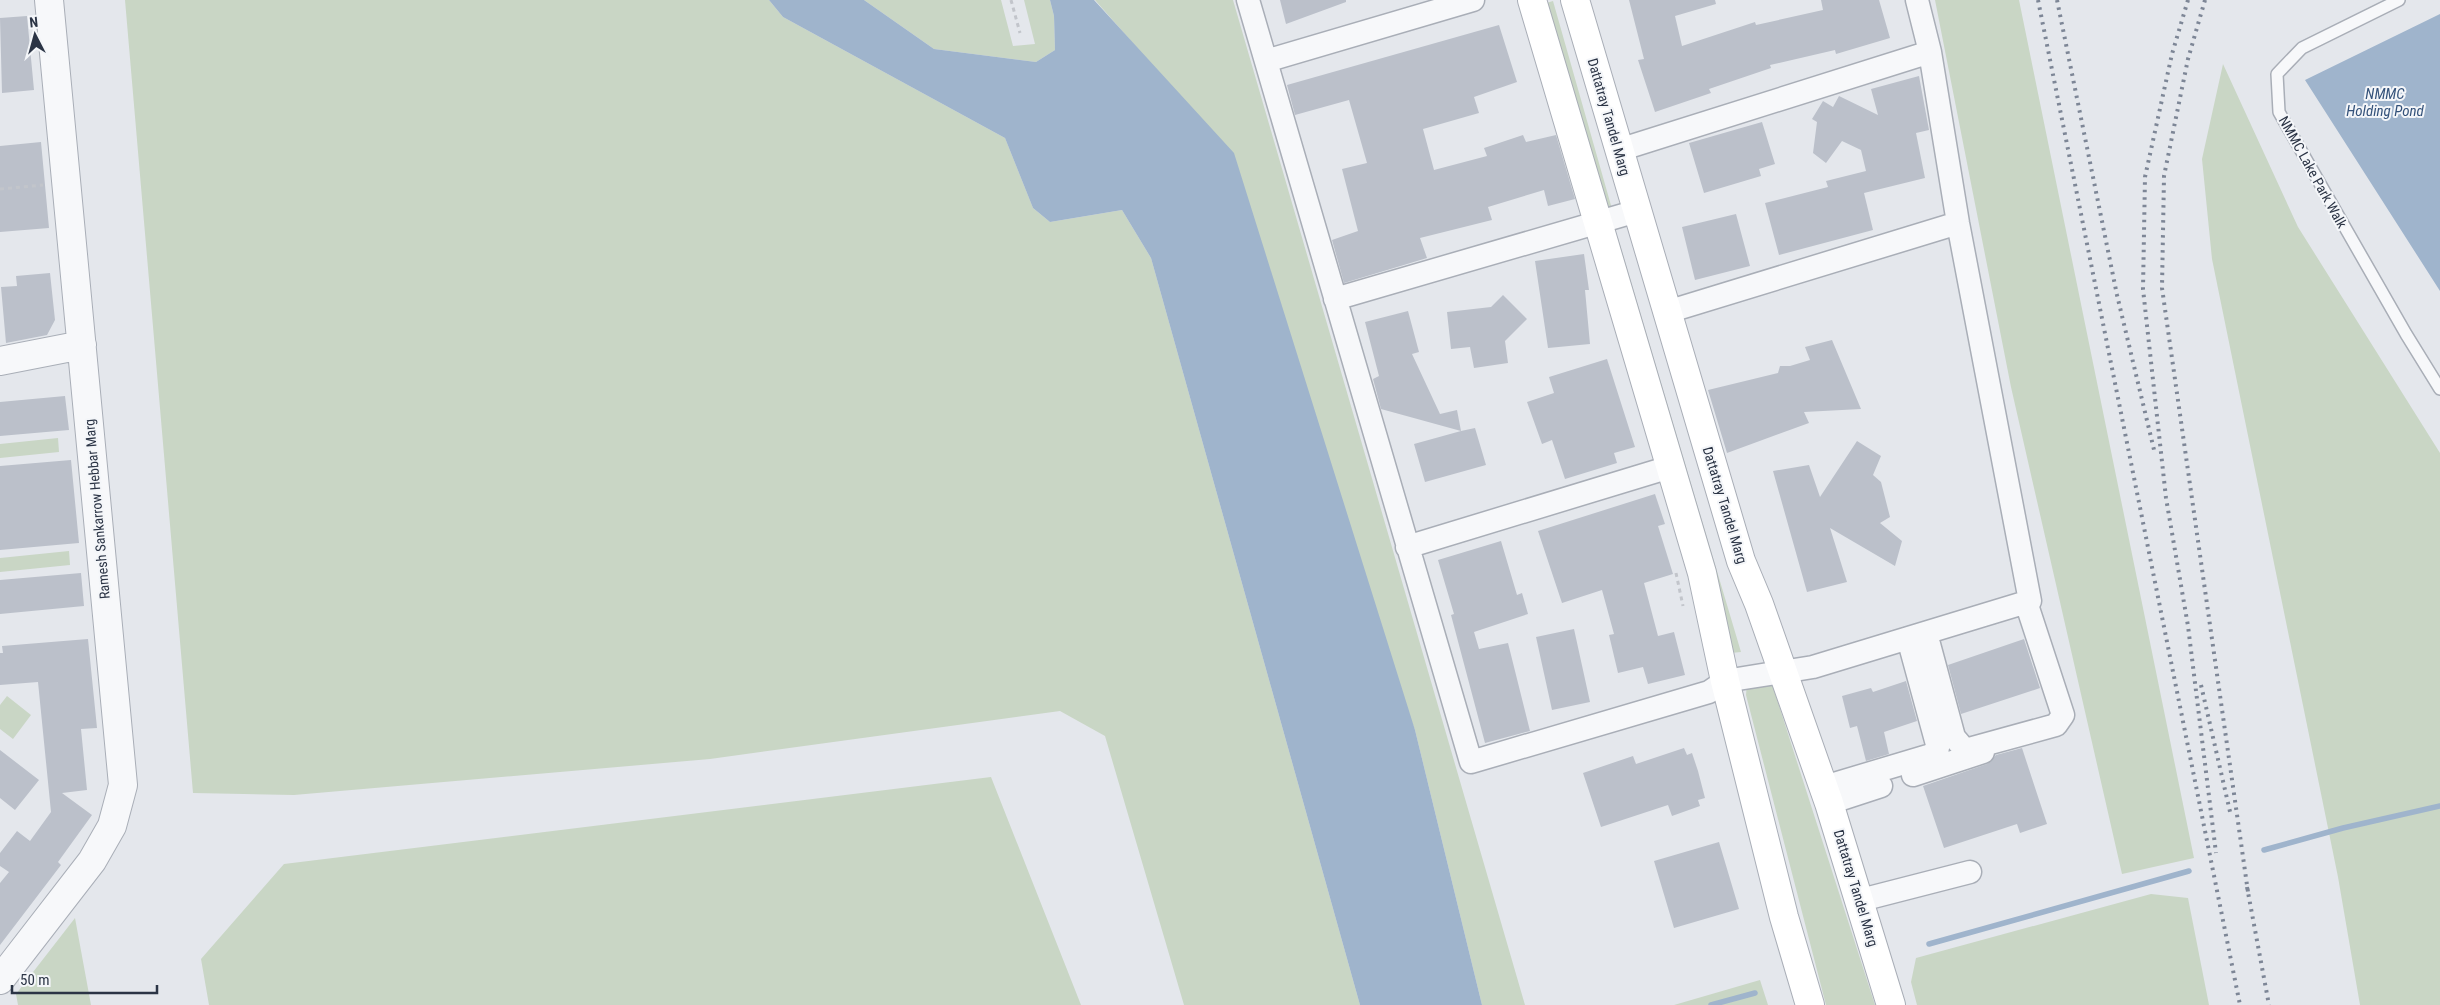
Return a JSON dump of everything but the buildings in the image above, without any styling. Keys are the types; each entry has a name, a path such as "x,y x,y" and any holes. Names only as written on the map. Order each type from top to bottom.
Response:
{"main road":[{"path":"1532,0 1702,573 1725,681 1784,917 1810,1005"},
{"name":"Dattatray Tandel Marg","path":"1575,0 1741,561 1759,604 1826,795 1861,900 1891,1005"}],"street":[{"name":"Ramesh Sankarrow Hebbar Marg","path":"0,980 92,861 112,826 123,786 48,0"},
{"path":"1248,0 1407,547 1472,762 1709,692 1725,681 1781,670 1813,667 2030,601 1958,223 1930,52 1917,0"},
{"path":"1266,61 1473,0"},
{"path":"1619,150 1930,52"},
{"path":"1335,299 1637,211"},
{"path":"1667,312 1958,223"},
{"path":"0,361 82,344"},
{"path":"1407,547 1670,466"},
{"path":"1917,636 1954,736 1965,750 2056,724 2063,715 2026,602"},
{"path":"1826,795 1931,755 1938,748 1917,636"},
{"path":"1826,795 1990,750"},
{"path":"1861,900 1970,872"}],"lane":[{"name":"NMMC Lake Park Walk","path":"2399,0 2302,48 2277,74 2279,112 2406,334 2440,389"}],"path":[{"path":"1011,0 1020,33"},
{"path":"0,190 66,183"}],"green space":[{"path":"125,0 769,0 783,17 1005,138 1033,208 1050,222 1122,210 1151,258 1360,1005 1184,1005 1105,736 1060,711 710,759 294,795 193,793"},
{"path":"864,0 1001,0 1013,46 1035,44 1024,0 1050,0 1054,16 1055,50 1036,62 934,49"},
{"path":"1095,0 1233,0 1525,1005 1482,1005 1415,730 1160,74"},
{"path":"1935,0 2019,0 2194,858 2122,874 2011,387"},
{"path":"1553,1 1612,209 1602,210 1540,5"},
{"path":"2223,64 2298,227 2440,453 2440,1005 2360,1005 2338,877 2212,259 2202,159"},
{"path":"1618,238 1741,652 1731,653 1611,241"},
{"path":"58,438 59,452 0,458 0,444"},
{"path":"69,551 70,565 0,572 0,558"},
{"path":"1763,678 1773,687 1875,1005 1826,1005 1746,695 1747,683"},
{"path":"7,696 31,715 13,739 0,729 0,705"},
{"path":"991,777 1081,1005 209,1005 201,959 284,864"},
{"path":"2151,894 2188,898 2209,1005 1917,1005 1911,982 1916,958"},
{"path":"75,918 91,1005 18,1005 16,994"},
{"path":"1760,980 1768,1005 1674,1005"}],"water":[{"path":"769,0 864,0 934,49 1036,62 1055,50 1054,16 1050,0 1094,0 1234,153 1415,730 1482,1005 1360,1005 1151,258 1122,210 1050,222 1033,208 1005,138 783,17"},
{"name":"NMMC Holding Pond","path":"2440,14 2440,291 2305,80"}],"waterway":[{"path":"2264,850 2343,828 2440,806"},
{"path":"1929,944 2189,871"},
{"path":"1711,1005 1755,993"}],"railway":[{"path":"2038,0 2240,1005"},
{"path":"2057,0 2117,295 2155,454"},
{"path":"2188,0 2172,54 2145,177 2143,289 2166,498 2188,626 2216,853"},
{"path":"2205,0 2188,59 2164,176 2162,288 2248,892"},
{"path":"2201,685 2231,816"},
{"path":"2247,887 2269,1005"}]}
